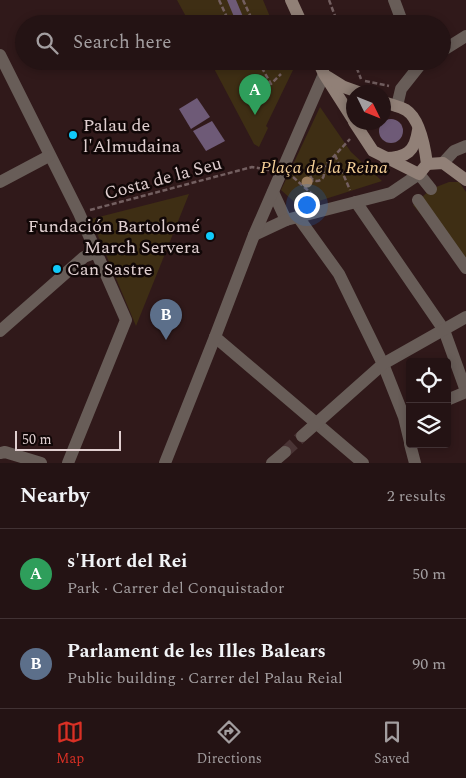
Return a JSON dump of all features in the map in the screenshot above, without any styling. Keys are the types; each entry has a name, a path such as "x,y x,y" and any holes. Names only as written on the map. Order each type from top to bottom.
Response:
{"street":[{"path":"292,0 298,15"},
{"path":"394,0 400,15"},
{"path":"451,45 466,36"},
{"path":"0,55 49,156 79,212 126,320 68,463"},
{"path":"322,70 346,106"},
{"path":"391,102 416,70"},
{"path":"324,74 346,88"},
{"path":"165,463 254,235 324,74"},
{"path":"391,106 405,109 412,114 416,122 424,145 423,169 431,189"},
{"path":"362,130 373,151 385,158 423,169"},
{"path":"385,158 398,158 409,152 416,142 418,130"},
{"path":"254,235 292,219 392,193 423,169 443,163 454,151 466,146"},
{"path":"0,182 49,156"},
{"path":"443,163 463,180"},
{"path":"273,192 292,219 339,274 406,414"},
{"path":"418,200 466,268"},
{"path":"356,202 444,330 466,392 451,398"},
{"path":"0,332 84,257 97,252"},
{"path":"302,436 383,364 466,317"},
{"path":"215,337 363,463"},
{"path":"411,448 415,463"},
{"path":"0,453 5,452 41,463"},
{"path":"272,463 285,452"}],"path":[{"path":"219,0 226,15"},
{"path":"243,0 250,15"},
{"path":"329,0 335,15"},
{"path":"263,70 271,84 281,74"},
{"path":"357,70 361,80 401,89"},
{"path":"322,169 357,130"},
{"path":"335,155 349,188"},
{"name":"Costa de la Seu","path":"79,212 252,167"},
{"path":"313,180 310,176 312,169 316,167 322,169"},
{"path":"313,180 321,180 324,173 322,169"},
{"path":"281,173 293,177 313,195 322,211"},
{"path":"305,188 313,180"}],"green space":[{"path":"177,0 263,0 269,15 185,15"},
{"path":"215,70 293,70 266,126 268,128 259,147 254,144"},
{"name":"Plaça de la Reina","path":"320,107 351,152 382,181 300,207 281,190"},
{"path":"449,182 459,182 466,192 466,269 413,205 431,189"},
{"path":"189,194 136,326 91,219"}],"shaded area":[{"path":"227,0 236,0 242,15 233,15"},
{"path":"197,98 210,117 191,129 179,109"},
{"path":"391,119 400,122 403,131 400,140 391,143 382,140 379,130 391,130"},
{"path":"212,121 225,141 206,151 193,131"}],"tunnel":[{"path":"285,452 302,436"}],"place":[{"name":"s'Hort del Rei","path":"255,115"},
{"name":"Palau de l'Almudaina","path":"73,135"},
{"name":"Fundación Bartolomé March Servera","path":"210,236"},
{"name":"Can Sastre","path":"57,269"},
{"name":"Parlament de les Illes Balears","path":"166,340"}]}
